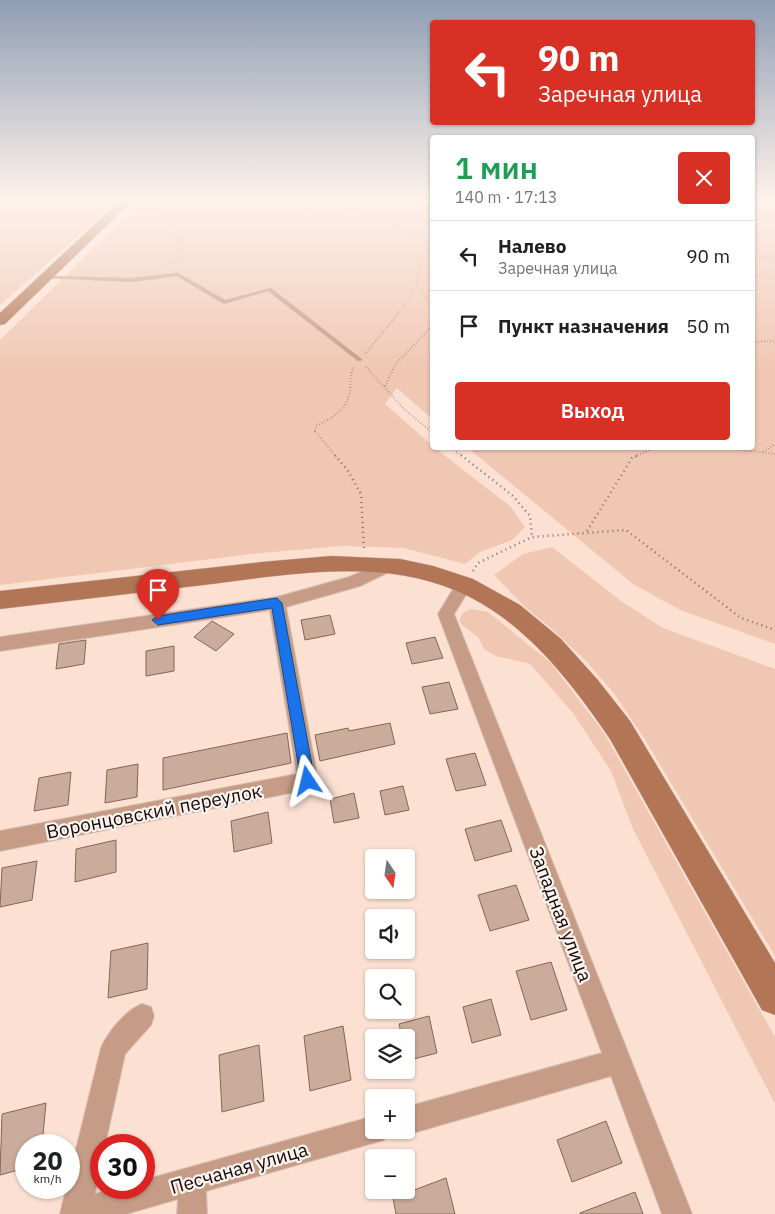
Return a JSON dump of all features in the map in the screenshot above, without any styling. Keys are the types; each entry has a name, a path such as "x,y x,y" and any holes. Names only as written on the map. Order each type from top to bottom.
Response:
{"main road":[{"path":"0,320 69,257"},
{"path":"0,600 308,566 376,566 439,577 464,584 513,613 537,632 567,660 596,695 620,730 775,997"}],"street":[{"path":"0,644 277,603 354,582 376,566"},
{"name":"Западная улица","path":"464,584 446,614 677,1214"},
{"name":"Воронцовский переулок","path":"0,841 308,781 277,603"},
{"path":"76,1214 114,1048 142,1016"},
{"path":"415,1118 618,1061"},
{"name":"Песчаная улица","path":"76,1214 365,1133"},
{"path":"192,1181 192,1214"}],"lane":[{"path":"47,277 131,280 178,274 224,302 269,289 360,360"}],"path":[{"path":"376,566 361,494 348,471 315,431 316,426 341,412 349,400 349,377 360,360 409,300 417,284 418,274 426,257"},
{"path":"755,260 775,257"},
{"path":"755,274 775,280"},
{"path":"417,284 430,304"},
{"path":"384,386 395,365 421,340 430,328"},
{"path":"755,342 775,341"},
{"path":"360,360 406,410 430,430"},
{"path":"762,452 775,444"},
{"path":"455,450 513,496 530,516 532,537"},
{"path":"587,532 632,458 649,450"},
{"path":"744,450 775,454"},
{"path":"464,584 478,563 532,537 626,530 741,618 775,630"}],"shaded area":[{"path":"0,257 55,257 0,305"},
{"path":"85,257 430,257 430,417 397,388 385,404 430,443 430,450 438,450 510,506 525,527 512,540 480,552 465,564 404,548 343,546 261,553 0,585 0,340"},
{"path":"755,257 775,257 775,644 680,610 633,584 470,450 755,450"},
{"path":"552,547 621,601 663,628 775,669 775,956 644,738 613,692 587,662 552,629 526,608 494,575 523,554"},
{"path":"470,609 488,612 551,663 604,733 775,1037 775,1104 633,829 611,771 573,713 530,664 496,656 484,649 478,637 462,625 459,620 463,613"}],"building":[{"path":"330,615 335,634 305,640 301,620"},
{"path":"212,621 234,634 216,651 194,637"},
{"path":"435,637 443,658 412,664 406,643"},
{"path":"86,640 84,664 56,669 59,644"},
{"path":"174,646 174,671 146,676 146,651"},
{"path":"449,682 458,709 430,714 422,687"},
{"path":"390,723 395,744 320,761 315,735 348,728 349,731"},
{"path":"287,733 291,763 163,790 163,758"},
{"path":"475,753 486,785 456,791 446,759"},
{"path":"138,764 137,797 105,803 107,770"},
{"path":"71,772 68,805 34,811 39,778"},
{"path":"403,786 409,810 385,815 380,791"},
{"path":"354,793 359,818 334,823 330,799"},
{"path":"268,812 272,843 234,852 231,821"},
{"path":"501,820 512,851 475,861 465,829"},
{"path":"116,840 116,872 75,882 76,849"},
{"path":"37,861 32,900 0,907 2,868"},
{"path":"516,885 529,920 490,931 478,895"},
{"path":"148,943 147,989 108,998 111,951"},
{"path":"551,962 567,1010 531,1020 516,971"},
{"path":"491,999 501,1035 472,1043 463,1007"},
{"path":"429,1016 437,1053 415,1059 415,1029 400,1029 399,1024"},
{"path":"343,1026 351,1080 310,1091 304,1036"},
{"path":"259,1045 264,1101 222,1112 219,1055"},
{"path":"46,1103 43,1134 15,1134 15,1171 0,1175 2,1114"},
{"path":"606,1121 622,1163 572,1182 557,1140"},
{"path":"446,1178 455,1214 396,1214 393,1199 415,1199 415,1190"},
{"path":"635,1192 643,1214 580,1214 580,1213"}],"route":[{"path":"158,620 277,603 308,781"}]}
